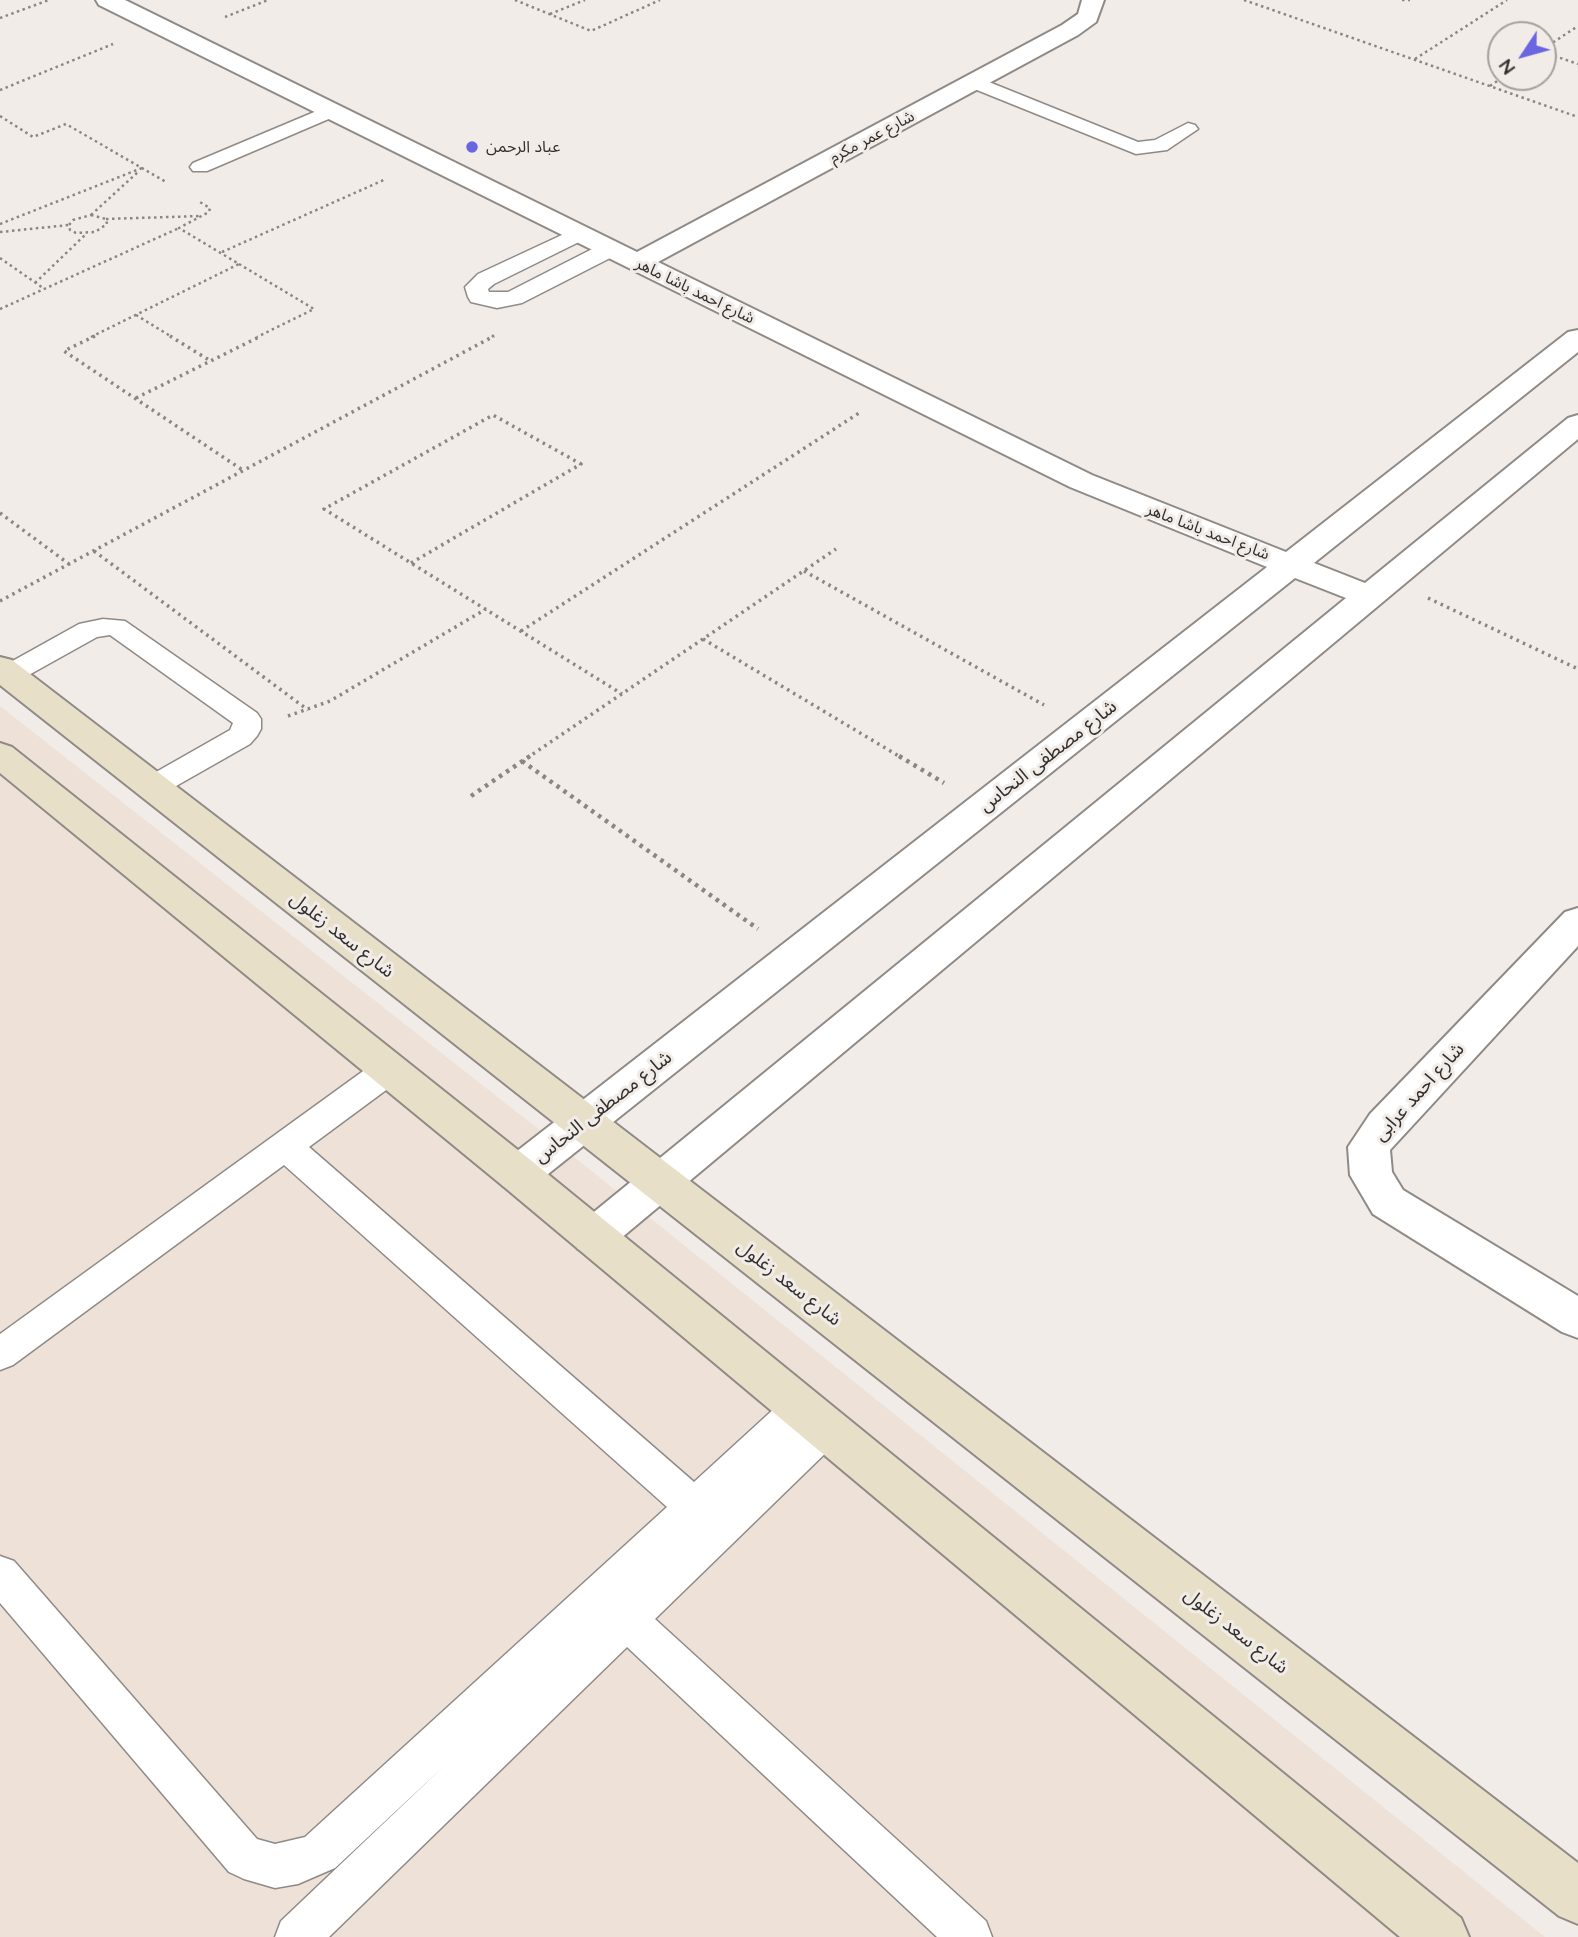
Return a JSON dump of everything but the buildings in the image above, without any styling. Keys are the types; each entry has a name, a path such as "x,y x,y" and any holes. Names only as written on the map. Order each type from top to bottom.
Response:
{"street":[{"name":"شارع احمد باشا ماهر","path":"107,0 1082,481 1291,564 1379,588"},
{"name":"شارع عمر مكرم","path":"638,262 1070,30 1088,17 1093,0"},
{"name":"شارع مصطفى النحاس","path":"517,1174 1578,338"},
{"path":"593,1237 1578,424"},
{"name":"شارع سعد زغلول","path":"4,672 1578,1897"},
{"path":"0,755 517,1174 1442,1937"},
{"name":"شارع احمد عرابى","path":"1578,922 1385,1125 1369,1147 1371,1175 1388,1202 1578,1319"}],"lane":[{"path":"974,82 1136,148 1160,146 1188,129"},
{"path":"200,167 331,111"},
{"path":"579,233 486,279 476,287 479,297 497,301 514,298 610,249"},
{"path":"4,672 89,630 103,626 116,627 247,719 247,729 240,737 152,788"},
{"path":"0,1354 388,1070"},
{"path":"285,1146 694,1507"},
{"path":"0,1574 244,1857 275,1866 298,1862 320,1853 694,1507 814,1418"},
{"path":"297,1937 626,1619 814,1418"},
{"path":"626,1619 970,1937"}],"path":[{"path":"0,18 48,0"},
{"path":"515,0 592,31 660,0"},
{"path":"549,14 585,0"},
{"path":"1244,0 1487,85"},
{"path":"1402,0 1410,0"},
{"path":"1414,60 1507,0"},
{"path":"0,90 158,25"},
{"path":"1557,41 1578,26"},
{"path":"1557,56 1578,64"},
{"path":"1503,91 1578,117"},
{"path":"0,116 33,137 66,124 177,188"},
{"path":"221,253 430,159"},
{"path":"91,215 142,168"},
{"path":"0,223 142,168"},
{"path":"0,309 206,216 210,208 188,195"},
{"path":"0,232 69,225 81,217 91,215 106,219 206,216"},
{"path":"69,225 76,233 85,234 104,229 106,219"},
{"path":"135,398 314,309 179,228"},
{"path":"35,283 85,234"},
{"path":"0,258 43,289"},
{"path":"239,264 65,351 244,471"},
{"path":"0,601 491,339 500,328 503,314 497,301"},
{"path":"136,315 209,361"},
{"path":"521,631 895,390"},
{"path":"411,562 580,464 493,415 324,509 622,694"},
{"path":"0,513 69,564"},
{"path":"471,796 836,549"},
{"path":"94,551 308,710"},
{"path":"804,571 1084,728"},
{"path":"1379,588 1578,669"},
{"path":"247,729 330,701 486,609"},
{"path":"703,639 984,807"},
{"path":"522,761 796,955"}],"shaded area":[{"path":"0,706 593,1172 1545,1937 0,1937"}],"place":[{"name":"عباد الرحمن","path":"472,147"}]}
